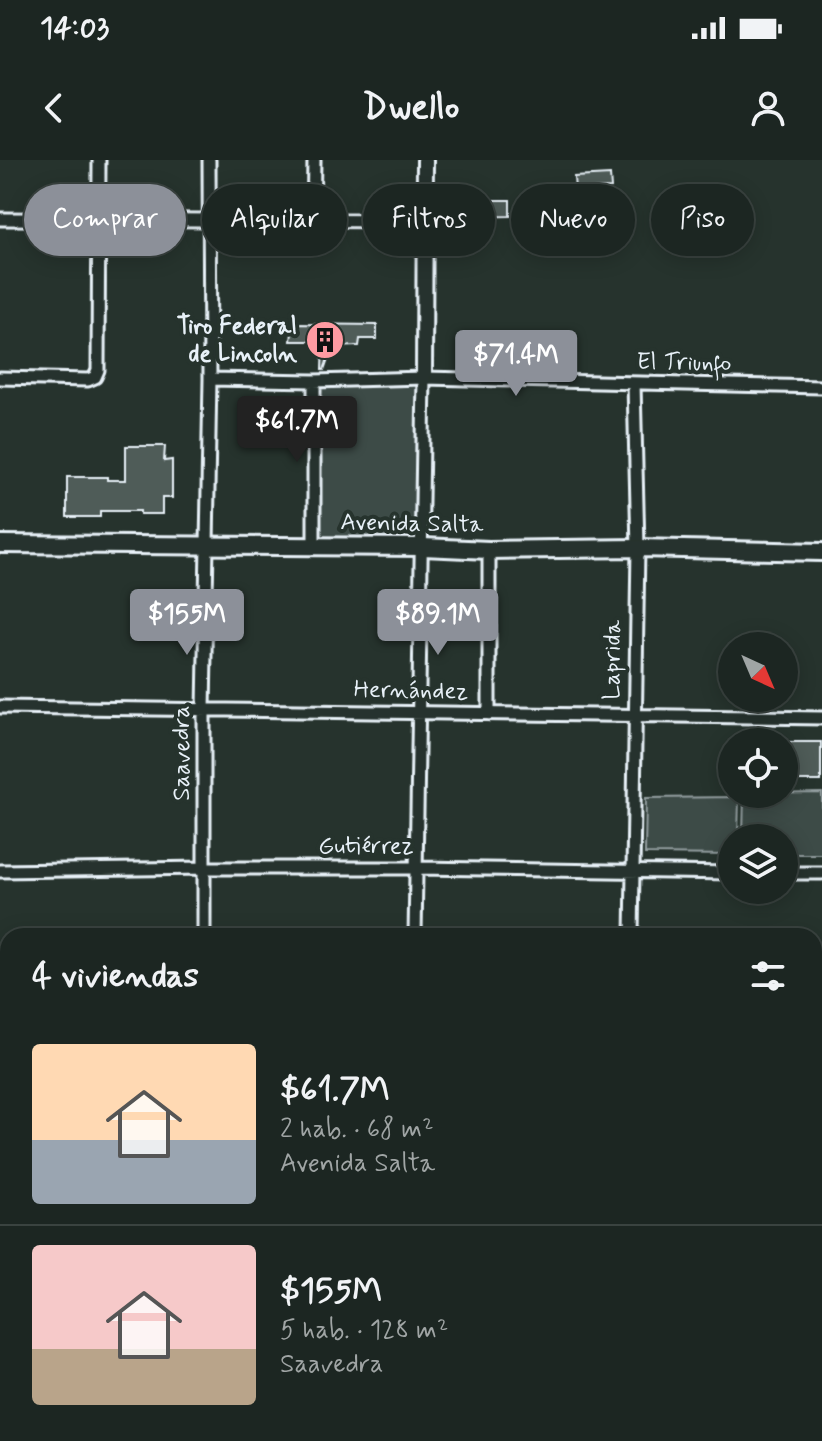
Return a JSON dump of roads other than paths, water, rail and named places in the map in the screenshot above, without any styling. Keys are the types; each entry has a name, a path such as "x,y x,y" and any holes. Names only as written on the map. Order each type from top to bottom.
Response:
{"main road":[{"name":"Avenida Salta","path":"0,544 822,552"}],"street":[{"path":"99,160 99,184"},
{"name":"Saavedra","path":"209,160 209,184"},
{"path":"314,160 314,184"},
{"path":"425,160 425,184"},
{"path":"0,219 24,219"},
{"path":"0,378 88,380 95,377 98,370 99,256"},
{"name":"Saavedra","path":"204,928 209,256"},
{"path":"415,928 426,256"},
{"name":"El Triunfo","path":"210,379 314,381 424,378 822,387"},
{"path":"314,381 314,546"},
{"name":"Laprida","path":"632,928 638,548 634,384"},
{"path":"489,550 489,714"},
{"name":"Hernández","path":"0,707 822,718"},
{"name":"Gutiérrez","path":"0,871 417,868 718,873"},
{"path":"798,873 822,873"}],"place":[{"name":"Tiro Federal de Lincoln","path":"325,340"}]}
